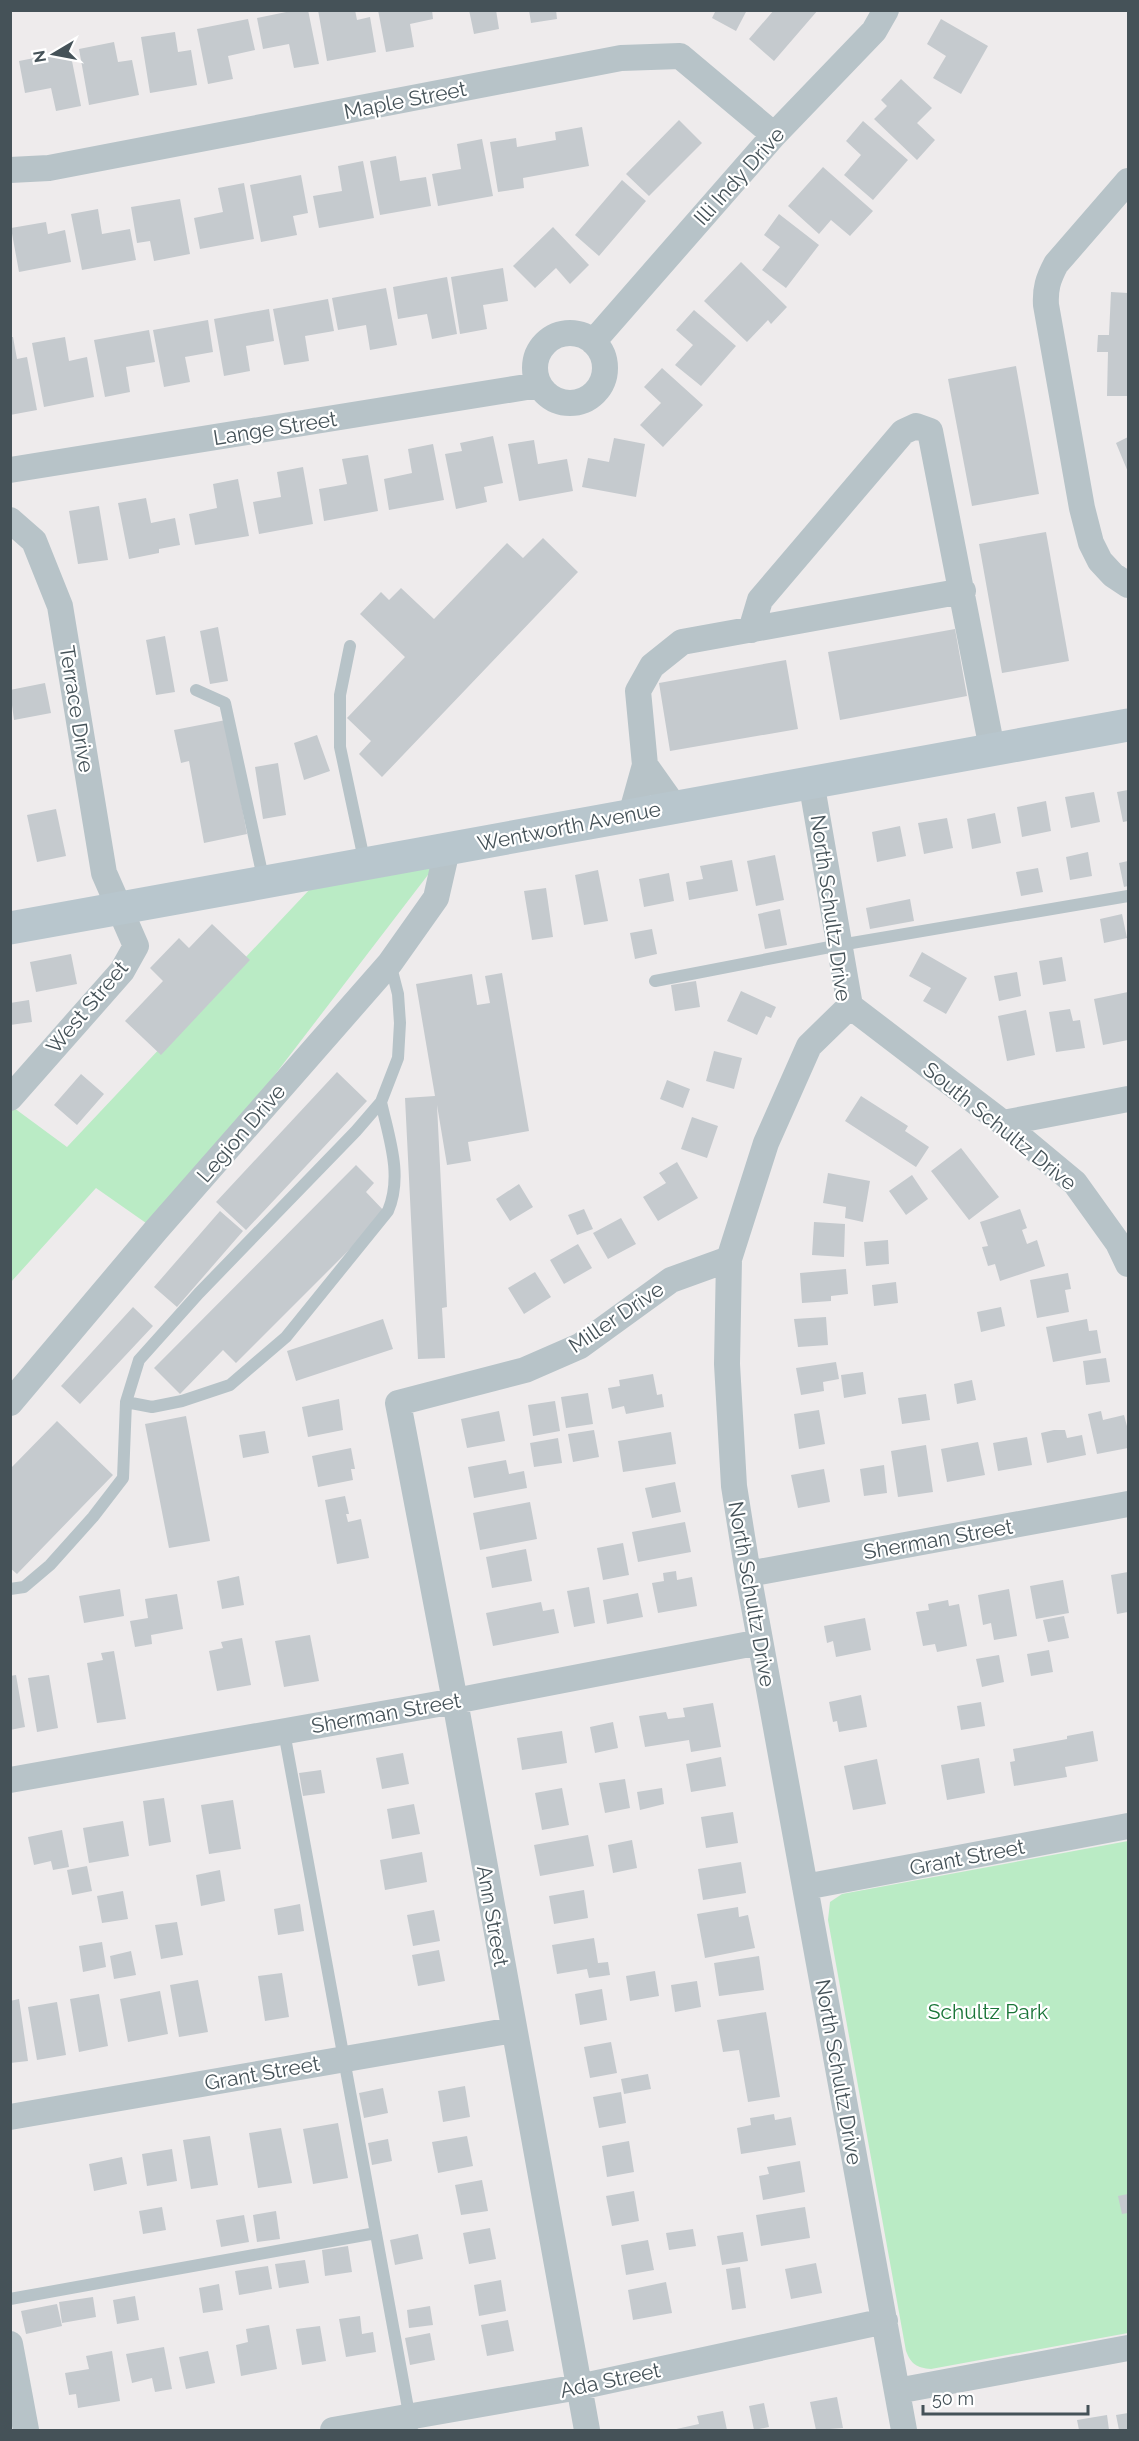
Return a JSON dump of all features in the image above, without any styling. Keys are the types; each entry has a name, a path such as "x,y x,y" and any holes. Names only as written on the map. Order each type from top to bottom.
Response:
{"street":[{"name":"Illi Indy Drive","path":"593,342 774,135 874,31 885,10"},
{"name":"Maple Street","path":"10,170 49,168 621,58 680,56 774,135"},
{"path":"1128,181 1056,264 1046,290 1046,305 1068,437 1091,543 1107,568 1128,585"},
{"path":"577,333 593,342 603,354 604,377 599,388 591,397 568,404 557,401 546,394 539,385 535,374 538,352 554,336 577,333"},
{"name":"Lange Street","path":"10,470 539,385"},
{"path":"751,630 760,600 903,432 916,426 930,431 992,749"},
{"name":"Terrace Drive","path":"10,520 34,541 60,606 104,873 120,909"},
{"path":"631,815 645,765 638,691 652,666 682,642 963,591"},
{"name":"Wentworth Avenue","path":"10,928 1128,725"},
{"path":"645,765 674,806"},
{"name":"North Schultz Drive","path":"811,781 850,1006 809,1046 766,1143 729,1259 727,1364 734,1486 748,1574 904,2430"},
{"name":"Legion Drive","path":"10,1403 156,1230 390,963 436,898 447,850"},
{"name":"West Street","path":"10,1098 122,971 136,946 120,909"},
{"name":"South Schultz Drive","path":"850,1006 1003,1123 1075,1183 1118,1244 1128,1264"},
{"path":"1003,1123 1128,1099"},
{"name":"Miller Drive","path":"398,1403 525,1370 580,1346 671,1280 729,1259"},
{"name":"Ann Street","path":"398,1403 455,1701 587,2430"},
{"name":"Sherman Street","path":"748,1574 1128,1504"},
{"name":"Sherman Street","path":"10,1780 455,1701 760,1642"},
{"name":"Grant Street","path":"805,1887 1128,1827"},
{"name":"Grant Street","path":"10,2117 513,2030"},
{"name":"Ada Street","path":"333,2430 410,2424 885,2321"},
{"path":"10,2344 26,2430"},
{"path":"897,2391 1128,2348"}],"lane":[{"path":"350,646 340,695 340,747 365,865"},
{"path":"196,690 225,704 264,883"},
{"path":"655,981 840,945 1128,896"},
{"path":"10,1589 24,1587 50,1565 93,1517 123,1478 126,1402 139,1360 199,1293 356,1131 381,1102 398,1058 400,1023 398,994 390,963"},
{"path":"126,1402 152,1407 182,1401 230,1385 286,1337 388,1211 395,1196 395,1167 381,1102"},
{"path":"284,1731 410,2424"},
{"path":"10,2299 376,2233"}],"green space":[{"path":"447,850 156,1230 96,1188 11,1282 10,1105 67,1147 326,872"},
{"name":"Schultz Park","path":"1128,1841 1128,2333 931,2369 922,2368 912,2362 906,2351 828,1920 830,1902 842,1894"}],"building":[{"path":"296,10 308,10 319,64 294,68 289,44 263,49 257,18"},
{"path":"318,10 355,10 357,20 370,17 376,52 327,61"},
{"path":"378,10 432,10 433,19 410,24 414,47 386,52"},
{"path":"469,10 496,10 499,29 474,34"},
{"path":"529,10 556,10 557,19 531,23"},
{"path":"716,10 747,10 736,31 712,18"},
{"path":"774,10 818,10 774,61 749,39"},
{"path":"248,19 255,50 228,56 233,79 208,84 197,29"},
{"path":"941,19 988,46 961,94 933,78 946,56 927,44"},
{"path":"175,32 178,52 191,50 197,85 150,93 141,37"},
{"path":"114,42 118,62 132,60 139,95 89,105 79,49"},
{"path":"70,51 81,106 56,111 51,88 25,93 19,61"},
{"path":"901,79 932,108 917,123 935,140 917,160 874,119 887,106 881,100"},
{"path":"679,120 702,143 649,196 626,174"},
{"path":"863,121 908,160 873,200 844,175 861,155 846,141"},
{"path":"582,127 589,166 523,178 524,188 498,192 490,142 516,138 517,147 556,140 555,132"},
{"path":"482,139 493,196 438,206 432,174 461,169 457,144"},
{"path":"396,156 400,181 426,177 431,206 380,215 370,161"},
{"path":"363,161 374,218 319,228 313,196 342,191 338,166"},
{"path":"823,167 873,211 850,236 831,220 819,234 788,206"},
{"path":"301,175 308,213 293,216 297,235 261,242 250,185"},
{"path":"622,180 646,201 599,256 575,235"},
{"path":"244,183 254,239 200,249 194,218 223,212 218,188"},
{"path":"180,199 190,254 154,261 150,241 137,243 131,207"},
{"path":"98,209 102,234 130,229 136,260 82,270 71,214"},
{"path":"779,214 819,245 786,288 762,270 780,247 764,235"},
{"path":"46,222 48,234 65,230 71,262 19,272 11,228"},
{"path":"553,227 589,265 570,284 556,268 535,288 513,266"},
{"path":"741,262 787,307 771,324 768,320 747,342 704,301"},
{"path":"503,268 508,301 483,305 487,329 460,334 451,277"},
{"path":"447,277 457,334 432,339 427,314 398,319 393,287"},
{"path":"386,288 397,345 370,350 366,325 338,330 332,298"},
{"path":"1111,292 1128,293 1128,396 1107,396 1108,352 1097,352 1098,335 1109,335"},
{"path":"328,299 334,331 305,336 309,361 284,365 273,309"},
{"path":"269,309 274,341 246,346 250,371 224,376 214,319"},
{"path":"694,310 736,346 701,386 675,365 693,345 676,330"},
{"path":"208,320 213,352 185,357 190,382 164,387 153,330"},
{"path":"149,330 155,362 126,367 130,392 105,397 94,340"},
{"path":"10,337 13,337 17,359 27,357 37,410 10,415"},
{"path":"65,337 69,361 87,357 94,397 44,407 32,343"},
{"path":"1016,366 1039,494 972,506 948,379"},
{"path":"662,368 703,405 663,447 640,425 661,403 644,387"},
{"path":"493,436 503,483 484,487 487,502 456,509 445,454 462,451 460,443"},
{"path":"1128,437 1128,472 1116,443"},
{"path":"614,438 645,444 636,497 582,487 588,458 609,462"},
{"path":"534,440 538,464 567,459 573,491 519,501 508,444"},
{"path":"433,444 444,500 389,510 384,479 412,473 408,449"},
{"path":"368,455 378,511 324,521 319,489 347,484 342,459"},
{"path":"303,467 313,524 259,534 253,502 281,497 277,472"},
{"path":"238,479 249,536 195,545 189,514 217,508 213,484"},
{"path":"146,498 151,523 175,518 180,545 159,549 159,553 129,559 118,503"},
{"path":"99,506 108,560 78,564 69,511"},
{"path":"1046,532 1069,661 1002,673 979,544"},
{"path":"543,538 578,572 382,777 359,754 371,741 347,718 405,657 360,614 381,592 389,600 401,588 434,619 507,543 523,558"},
{"path":"218,627 228,681 210,684 200,631"},
{"path":"955,629 967,696 840,720 828,652"},
{"path":"165,636 175,692 156,695 146,640"},
{"path":"786,660 798,729 670,751 659,683"},
{"path":"45,683 51,713 14,720 10,690"},
{"path":"226,720 247,834 204,843 189,761 181,763 174,730"},
{"path":"317,735 330,771 304,780 294,743"},
{"path":"278,763 286,815 263,819 255,767"},
{"path":"1128,790 1128,821 1123,822 1117,792"},
{"path":"1094,792 1100,822 1071,828 1065,797"},
{"path":"1046,801 1051,831 1022,837 1017,807"},
{"path":"56,809 66,856 37,862 27,815"},
{"path":"995,813 1001,843 972,849 967,819"},
{"path":"947,818 953,848 924,854 918,823"},
{"path":"900,826 906,856 877,862 872,832"},
{"path":"1088,852 1092,876 1070,880 1066,857"},
{"path":"775,855 784,900 756,906 747,861"},
{"path":"732,860 738,891 689,900 686,882 703,879 700,866"},
{"path":"1128,861 1128,886 1124,887 1119,863"},
{"path":"1038,868 1043,892 1021,896 1016,872"},
{"path":"598,870 608,921 584,925 575,875"},
{"path":"669,873 674,901 644,907 639,879"},
{"path":"546,888 553,937 532,940 524,891"},
{"path":"910,899 914,921 870,929 866,908"},
{"path":"780,909 787,945 765,949 758,914"},
{"path":"1122,914 1127,938 1104,943 1100,919"},
{"path":"212,924 250,960 161,1055 125,1021 163,981 150,968 179,938 189,948"},
{"path":"652,929 657,954 635,959 630,933"},
{"path":"922,952 967,978 946,1014 923,1001 931,988 909,976"},
{"path":"71,954 77,984 36,992 30,962"},
{"path":"1062,957 1066,981 1043,985 1039,961"},
{"path":"1017,972 1021,996 999,1001 994,976"},
{"path":"502,973 529,1131 468,1142 471,1161 447,1165 437,1105 447,1307 442,1308 445,1358 418,1359 405,1098 435,1096 416,984 472,974 477,1005 490,1003 485,976"},
{"path":"696,981 700,1007 675,1011 671,985"},
{"path":"741,991 776,1007 771,1018 766,1016 757,1035 727,1021"},
{"path":"1128,992 1128,1040 1103,1045 1094,999"},
{"path":"29,1000 32,1022 10,1025 10,1003"},
{"path":"1070,1009 1073,1021 1080,1020 1085,1048 1056,1052 1049,1012"},
{"path":"1026,1010 1035,1055 1007,1061 998,1016"},
{"path":"714,1051 742,1058 734,1089 706,1081"},
{"path":"337,1072 367,1101 246,1230 216,1202"},
{"path":"81,1074 104,1094 77,1125 54,1105"},
{"path":"667,1080 690,1089 683,1108 660,1099"},
{"path":"861,1096 908,1126 905,1131 929,1147 916,1167 845,1121"},
{"path":"692,1117 718,1126 707,1158 681,1149"},
{"path":"961,1148 999,1197 969,1220 931,1171"},
{"path":"677,1162 698,1198 658,1221 643,1197 666,1183 659,1173"},
{"path":"356,1165 374,1183 366,1192 386,1213 236,1363 223,1350 180,1394 154,1368"},
{"path":"828,1173 870,1181 863,1222 845,1218 846,1207 823,1203"},
{"path":"912,1175 928,1199 906,1215 889,1191"},
{"path":"519,1184 533,1207 510,1221 496,1199"},
{"path":"584,1209 593,1229 577,1235 568,1215"},
{"path":"1020,1209 1027,1228 1022,1230 1027,1244 1037,1240 1045,1266 1000,1281 995,1264 988,1266 982,1247 988,1246 980,1222"},
{"path":"220,1211 243,1231 177,1307 154,1287"},
{"path":"621,1218 636,1244 608,1259 593,1233"},
{"path":"814,1222 845,1224 844,1257 812,1255"},
{"path":"888,1240 889,1264 866,1266 864,1242"},
{"path":"578,1244 592,1268 564,1284 550,1260"},
{"path":"846,1269 848,1294 831,1296 831,1301 802,1303 800,1273"},
{"path":"535,1272 551,1297 524,1314 508,1288"},
{"path":"1068,1273 1071,1289 1065,1290 1069,1312 1037,1318 1030,1280"},
{"path":"896,1282 898,1303 874,1306 872,1285"},
{"path":"133,1307 153,1326 80,1404 61,1386"},
{"path":"1001,1307 1005,1326 981,1332 977,1312"},
{"path":"826,1317 828,1345 798,1347 794,1319"},
{"path":"383,1319 393,1349 296,1381 287,1351"},
{"path":"1087,1319 1089,1331 1097,1330 1101,1353 1053,1362 1046,1327"},
{"path":"1106,1358 1110,1382 1086,1385 1083,1361"},
{"path":"836,1362 839,1379 823,1382 824,1391 801,1395 796,1368"},
{"path":"863,1372 866,1394 844,1398 841,1375"},
{"path":"653,1374 657,1395 662,1394 664,1407 626,1414 624,1406 612,1409 608,1388 620,1386 619,1380"},
{"path":"972,1380 976,1400 957,1404 954,1384"},
{"path":"588,1393 593,1424 566,1428 561,1397"},
{"path":"926,1394 930,1420 902,1424 898,1398"},
{"path":"339,1399 343,1430 308,1437 302,1407"},
{"path":"555,1401 560,1431 533,1436 528,1405"},
{"path":"819,1410 825,1444 799,1449 794,1414"},
{"path":"499,1411 505,1441 467,1448 461,1419"},
{"path":"1101,1411 1103,1420 1124,1415 1128,1430 1128,1448 1097,1454 1088,1414"},
{"path":"186,1416 210,1541 169,1548 145,1424"},
{"path":"57,1421 113,1475 17,1574 10,1568 10,1469"},
{"path":"594,1430 599,1457 573,1462 568,1434"},
{"path":"1065,1430 1067,1438 1082,1435 1086,1455 1047,1463 1041,1433"},
{"path":"265,1431 269,1453 243,1458 239,1435"},
{"path":"671,1432 676,1464 623,1472 618,1441"},
{"path":"1027,1437 1032,1465 998,1471 993,1443"},
{"path":"558,1438 562,1463 534,1467 530,1443"},
{"path":"978,1442 985,1475 947,1482 941,1449"},
{"path":"926,1445 933,1492 898,1497 891,1451"},
{"path":"351,1448 355,1469 351,1469 353,1480 318,1487 312,1456"},
{"path":"506,1460 509,1474 524,1471 527,1488 474,1498 468,1467"},
{"path":"884,1465 887,1493 864,1496 860,1469"},
{"path":"824,1469 830,1502 798,1508 791,1475"},
{"path":"675,1482 681,1512 652,1518 645,1488"},
{"path":"345,1496 349,1514 346,1514 348,1522 361,1519 369,1558 337,1564 325,1500"},
{"path":"530,1502 537,1539 480,1550 473,1513"},
{"path":"685,1522 691,1552 638,1562 632,1532"},
{"path":"623,1543 629,1575 603,1580 597,1548"},
{"path":"526,1549 532,1581 492,1588 486,1557"},
{"path":"676,1571 677,1580 692,1577 697,1606 658,1613 652,1583 664,1581 663,1573"},
{"path":"1128,1572 1128,1612 1117,1614 1111,1575"},
{"path":"239,1576 244,1605 222,1609 217,1581"},
{"path":"1063,1580 1069,1613 1036,1619 1030,1586"},
{"path":"589,1587 595,1623 574,1627 567,1591"},
{"path":"120,1589 124,1616 84,1623 79,1596"},
{"path":"1009,1589 1017,1636 994,1640 991,1623 983,1625 978,1595"},
{"path":"638,1593 643,1617 607,1624 603,1600"},
{"path":"177,1594 183,1629 151,1635 152,1644 135,1647 130,1621 148,1618 145,1599"},
{"path":"948,1600 949,1606 959,1604 967,1646 937,1652 935,1644 923,1646 916,1612 929,1610 928,1604"},
{"path":"541,1602 543,1611 554,1609 559,1633 493,1646 486,1613"},
{"path":"1064,1616 1069,1638 1048,1642 1043,1620"},
{"path":"865,1618 871,1650 836,1657 833,1641 827,1643 824,1626"},
{"path":"310,1635 319,1681 284,1687 275,1641"},
{"path":"242,1638 251,1685 217,1691 209,1651 223,1648 221,1642"},
{"path":"1049,1650 1053,1672 1031,1676 1027,1654"},
{"path":"114,1651 126,1719 97,1723 87,1663 103,1660 101,1653"},
{"path":"999,1655 1004,1682 982,1687 976,1659"},
{"path":"16,1675 25,1727 10,1730 10,1676"},
{"path":"49,1675 58,1728 37,1732 28,1678"},
{"path":"861,1695 867,1727 839,1732 837,1721 833,1722 829,1702"},
{"path":"981,1702 985,1726 961,1730 957,1706"},
{"path":"713,1703 721,1747 691,1752 689,1740 645,1747 639,1716 666,1712 668,1719 685,1717 683,1708"},
{"path":"613,1722 618,1748 595,1753 590,1727"},
{"path":"562,1731 567,1763 522,1770 517,1738"},
{"path":"1093,1731 1098,1761 1065,1767 1067,1777 1014,1786 1010,1762 1015,1761 1013,1749 1067,1739 1067,1736"},
{"path":"403,1753 409,1784 382,1789 376,1758"},
{"path":"721,1757 726,1786 691,1792 686,1764"},
{"path":"979,1758 985,1793 947,1800 941,1765"},
{"path":"877,1759 886,1804 853,1810 844,1766"},
{"path":"321,1770 325,1793 303,1796 299,1773"},
{"path":"625,1779 630,1808 605,1813 599,1783"},
{"path":"562,1788 569,1825 542,1830 535,1793"},
{"path":"662,1788 664,1804 640,1810 637,1792"},
{"path":"164,1798 171,1842 149,1846 143,1801"},
{"path":"233,1800 241,1849 209,1854 201,1805"},
{"path":"414,1804 420,1834 392,1839 387,1809"},
{"path":"733,1812 738,1843 706,1848 701,1817"},
{"path":"123,1821 129,1856 89,1863 83,1828"},
{"path":"62,1830 69,1867 53,1870 51,1861 34,1865 28,1837"},
{"path":"588,1835 594,1866 540,1876 534,1845"},
{"path":"632,1840 637,1868 613,1873 608,1845"},
{"path":"422,1852 427,1882 385,1890 380,1860"},
{"path":"741,1862 746,1893 703,1900 698,1869"},
{"path":"87,1866 92,1891 72,1895 67,1870"},
{"path":"220,1870 225,1901 201,1906 196,1875"},
{"path":"584,1890 588,1918 554,1924 549,1896"},
{"path":"123,1891 128,1919 102,1923 97,1896"},
{"path":"300,1904 304,1931 278,1935 274,1909"},
{"path":"738,1907 739,1917 748,1915 755,1948 705,1958 697,1914"},
{"path":"434,1910 440,1941 413,1946 407,1915"},
{"path":"177,1922 183,1955 161,1959 155,1925"},
{"path":"594,1938 598,1963 608,1962 610,1975 589,1978 587,1969 557,1974 552,1945"},
{"path":"102,1942 106,1967 83,1972 79,1946"},
{"path":"439,1950 445,1981 418,1986 412,1955"},
{"path":"131,1951 136,1975 114,1979 110,1956"},
{"path":"759,1956 764,1990 719,1996 714,1963"},
{"path":"655,1971 659,1996 630,2001 626,1976"},
{"path":"282,1973 289,2017 265,2021 258,1976"},
{"path":"198,1980 208,2032 179,2037 170,1985"},
{"path":"697,1981 701,2007 675,2012 671,1985"},
{"path":"602,1989 607,2020 580,2025 575,1994"},
{"path":"160,1991 168,2034 128,2042 120,1999"},
{"path":"99,1994 108,2046 79,2052 70,1999"},
{"path":"19,1999 28,2061 10,2063 10,2001"},
{"path":"57,2002 66,2055 37,2060 28,2007"},
{"path":"766,2012 780,2097 748,2102 739,2050 723,2052 717,2020"},
{"path":"611,2042 617,2073 590,2078 584,2047"},
{"path":"648,2074 651,2089 624,2094 621,2079"},
{"path":"465,2086 470,2117 443,2122 438,2091"},
{"path":"383,2088 388,2113 364,2118 359,2093"},
{"path":"621,2092 626,2123 599,2128 593,2097"},
{"path":"774,2114 775,2120 791,2117 796,2145 741,2154 737,2128 751,2125 750,2118"},
{"path":"338,2123 348,2178 313,2184 303,2129"},
{"path":"281,2128 292,2183 258,2188 249,2133"},
{"path":"210,2136 218,2185 191,2189 183,2140"},
{"path":"467,2136 473,2166 438,2173 432,2142"},
{"path":"388,2139 392,2161 372,2165 368,2143"},
{"path":"629,2141 634,2172 607,2177 602,2146"},
{"path":"172,2149 177,2181 147,2186 142,2154"},
{"path":"122,2157 127,2184 94,2191 89,2164"},
{"path":"800,2161 805,2192 763,2200 759,2176 769,2174 767,2167"},
{"path":"482,2180 488,2211 461,2215 455,2185"},
{"path":"634,2191 639,2221 612,2226 606,2196"},
{"path":"1128,2194 1128,2213 1122,2214 1118,2196"},
{"path":"162,2207 166,2230 143,2234 139,2211"},
{"path":"805,2207 810,2238 761,2246 756,2215"},
{"path":"276,2211 280,2239 257,2242 253,2215"},
{"path":"244,2215 249,2242 221,2247 216,2220"},
{"path":"490,2228 496,2259 469,2264 463,2233"},
{"path":"693,2229 696,2246 669,2250 666,2233"},
{"path":"743,2232 748,2261 722,2265 717,2236"},
{"path":"418,2234 423,2259 395,2265 390,2240"},
{"path":"648,2240 654,2270 626,2275 621,2245"},
{"path":"348,2246 352,2272 325,2276 322,2250"},
{"path":"305,2260 309,2283 279,2288 275,2264"},
{"path":"816,2263 822,2293 791,2299 785,2269"},
{"path":"268,2266 272,2289 239,2295 235,2271"},
{"path":"740,2267 746,2308 732,2310 726,2269"},
{"path":"501,2280 506,2311 479,2316 474,2285"},
{"path":"666,2282 672,2313 633,2320 628,2290"},
{"path":"219,2284 223,2310 203,2313 199,2288"},
{"path":"135,2296 139,2320 117,2324 113,2300"},
{"path":"93,2297 96,2317 62,2323 59,2302"},
{"path":"57,2304 62,2326 26,2334 21,2311"},
{"path":"430,2306 433,2325 409,2328 407,2310"},
{"path":"360,2316 362,2334 373,2332 376,2352 346,2357 339,2319"},
{"path":"508,2320 514,2351 487,2356 481,2325"},
{"path":"269,2325 277,2369 241,2376 236,2345 248,2342 246,2329"},
{"path":"320,2326 326,2361 302,2365 296,2329"},
{"path":"430,2333 435,2360 410,2365 405,2338"},
{"path":"164,2347 172,2389 155,2392 152,2378 132,2383 126,2354"},
{"path":"112,2351 120,2401 78,2408 76,2394 69,2395 65,2373 89,2369 86,2356"},
{"path":"208,2351 215,2383 186,2389 179,2357"},
{"path":"837,2397 843,2428 816,2430 810,2402"},
{"path":"764,2403 769,2427 754,2430 749,2406"},
{"path":"723,2411 727,2430 672,2430 699,2424 697,2416"},
{"path":"1128,2413 1128,2430 1119,2430 1116,2415"},
{"path":"1107,2415 1109,2430 1079,2430 1077,2420"}]}
